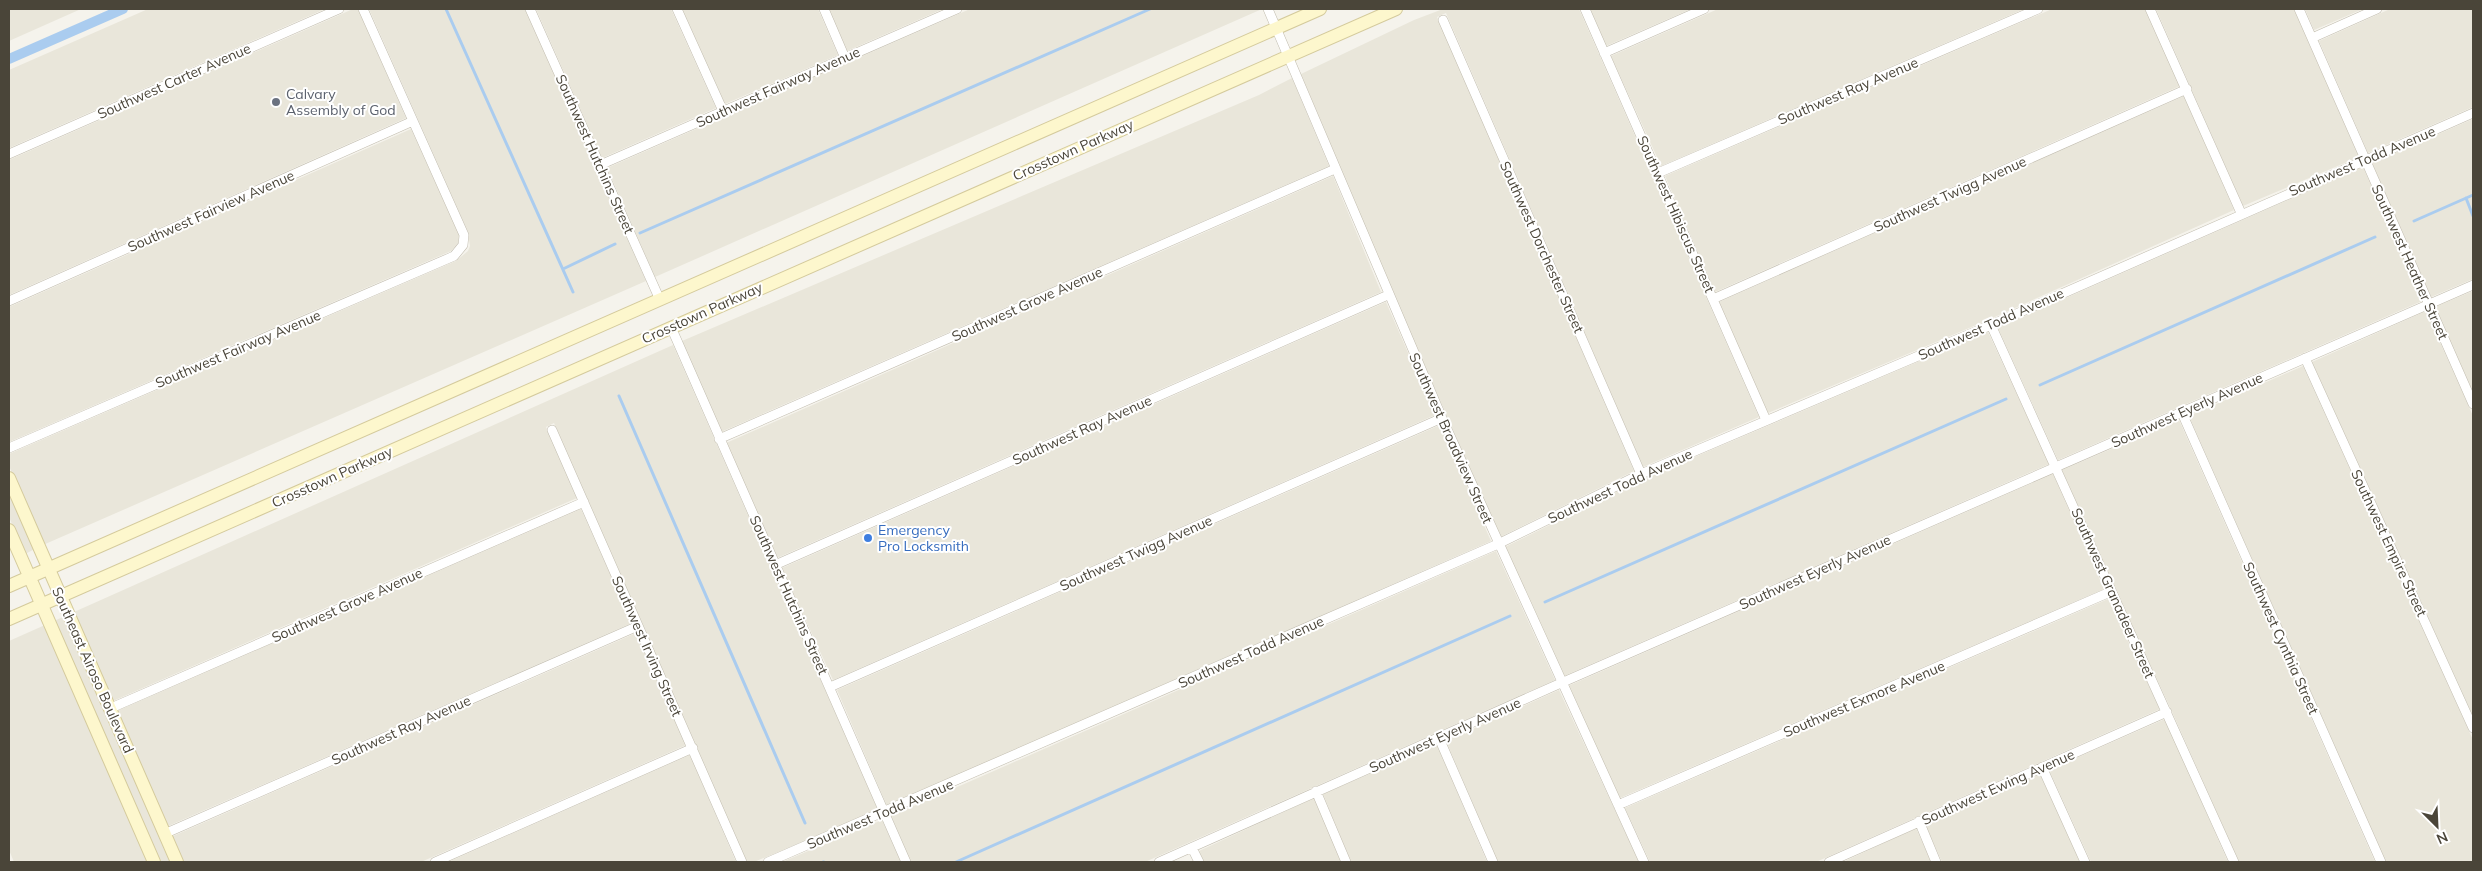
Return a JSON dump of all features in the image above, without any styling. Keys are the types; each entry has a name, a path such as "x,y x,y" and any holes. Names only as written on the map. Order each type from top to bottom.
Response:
{"main road":[{"name":"Crosstown Parkway","path":"9,586 1320,9"},
{"name":"Crosstown Parkway","path":"9,619 1396,9"},
{"name":"Southeast Airoso Boulevard","path":"9,478 177,862"},
{"name":"Southeast Airoso Boulevard","path":"9,530 154,862"}],"street":[{"name":"Southwest Carter Avenue","path":"9,154 339,9"},
{"path":"363,9 413,122"},
{"name":"Southwest Hutchins Street","path":"530,9 660,300"},
{"path":"677,9 722,111"},
{"path":"824,9 845,58"},
{"name":"Southwest Fairway Avenue","path":"600,165 957,9"},
{"name":"Southwest Broadview Street","path":"1268,9 1388,295 1442,418 1644,862"},
{"name":"Southwest Hibiscus Street","path":"1585,9 1766,420"},
{"path":"1604,53 1704,9"},
{"name":"Southwest Ray Avenue","path":"1658,173 2038,9"},
{"path":"2150,9 2241,213"},
{"name":"Southwest Heather Street","path":"2299,9 2473,404"},
{"path":"2312,38 2376,9"},
{"name":"Southwest Dorchester Street","path":"1443,20 1641,474"},
{"name":"Southwest Twigg Avenue","path":"1713,299 2186,89"},
{"name":"Southwest Todd Avenue","path":"768,862 1498,544 1641,474 1991,325 2241,213 2473,113"},
{"name":"Southwest Fairway Avenue","path":"9,448 454,256 463,245 464,234 413,122"},
{"name":"Southwest Fairview Avenue","path":"9,301 413,122"},
{"name":"Southwest Grove Avenue","path":"719,440 1335,169"},
{"name":"Southwest Eyerly Avenue","path":"1159,862 1561,683 2473,285"},
{"name":"Southwest Ray Avenue","path":"775,565 1388,295"},
{"name":"Southwest Granadeer Street","path":"1991,325 2056,467 2110,592 2167,712 2234,862"},
{"name":"Southwest Hutchins Street","path":"671,328 906,862"},
{"name":"Southwest Empire Street","path":"2305,358 2473,728"},
{"name":"Southwest Cynthia Street","path":"2182,413 2381,862"},
{"name":"Southwest Twigg Avenue","path":"830,687 1442,418"},
{"name":"Southwest Irving Street","path":"552,430 742,862"},
{"name":"Southwest Grove Avenue","path":"111,708 584,502"},
{"name":"Southwest Exmore Avenue","path":"1618,805 2110,592"},
{"name":"Southwest Ray Avenue","path":"164,834 638,626"},
{"name":"Southwest Ewing Avenue","path":"1829,862 2167,712"},
{"path":"1439,738 1492,862"},
{"path":"434,862 692,748"},
{"path":"2042,767 2085,862"},
{"path":"1316,791 1346,862"},
{"path":"1919,821 1936,862"},
{"path":"1192,848 1199,862"}],"shaded area":[{"path":"9,9 81,9 9,41"},
{"path":"148,9 325,9 9,148 9,70"},
{"path":"353,9 358,9 406,118 9,295 9,160"},
{"path":"369,9 525,9 646,281 43,545 9,466 9,454 456,261 468,251 470,246 468,232"},
{"path":"536,9 671,9 716,108 602,158"},
{"path":"682,9 818,9 838,55 725,104"},
{"path":"829,9 943,9 847,51"},
{"path":"970,9 1262,9 655,277 607,168"},
{"path":"1443,9 1579,9 1759,417 1643,467 1446,13 1437,17 1634,471 1500,537 1393,293 1301,74 1414,20"},
{"path":"1590,9 1691,9 1606,46"},
{"path":"1718,9 2024,9 1661,166 1611,56"},
{"path":"2052,9 2145,9 2180,86 1715,292 1665,176"},
{"path":"2156,9 2294,9 2359,157 2243,206"},
{"path":"2305,9 2363,9 2314,30"},
{"path":"2390,9 2473,9 2473,107 2368,153 2319,41"},
{"path":"1292,78 1329,166 721,432 682,341 1259,95"},
{"path":"2184,96 2234,210 1988,320 1768,413 1719,302"},
{"path":"2473,119 2473,279 2431,297 2372,163"},
{"path":"411,129 459,235 458,243 451,251 9,442 9,307"},
{"path":"2363,167 2422,301 2058,460 1998,328"},
{"path":"1333,176 1381,292 777,558 726,443"},
{"path":"2473,291 2473,392 2435,307"},
{"path":"1386,302 1435,415 833,680 782,568"},
{"path":"2426,311 2473,416 2473,716 2312,362"},
{"path":"1988,332 2049,464 1564,676 1505,547 1643,479"},
{"path":"673,345 878,810 754,862 747,862 554,423 546,427 577,498 113,701 74,612"},
{"path":"2303,366 2473,740 2473,862 2386,862 2189,416"},
{"path":"2179,420 2375,862 2239,862 2062,470"},
{"path":"1440,425 1491,541 887,806 837,690"},
{"path":"2053,474 2104,589 1620,798 1568,686"},
{"path":"9,490 35,549 25,554 9,517"},
{"path":"581,509 632,623 166,827 117,711"},
{"path":"1496,551 1555,680 1145,862 911,862 891,816"},
{"path":"2108,599 2160,709 1816,862 1650,862 1625,808"},
{"path":"65,616 171,862 160,862 54,621"},
{"path":"45,625 149,862 14,862 9,850 9,641"},
{"path":"636,633 686,745 421,862 182,862 171,837"},
{"path":"1559,690 1639,862 1498,862 1446,741"},
{"path":"2165,719 2228,862 2091,862 2049,770"},
{"path":"1437,745 1487,862 1351,862 1323,794"},
{"path":"690,755 736,862 448,862"},
{"path":"2040,774 2080,862 1942,862 1925,824"},
{"path":"1314,798 1341,862 1204,862 1199,851"},
{"path":"882,820 901,862 782,862"},
{"path":"1916,828 1931,862 1843,862"}],"waterway":[{"path":"9,59 123,9"},
{"path":"446,9 573,292"},
{"path":"640,233 1150,9"},
{"path":"2414,221 2473,195"},
{"path":"2466,198 2473,216"},
{"path":"2040,385 2375,237"},
{"path":"563,269 615,244"},
{"path":"619,396 805,823"},
{"path":"1545,602 2006,399"},
{"path":"956,862 1510,616"}],"place":[{"name":"Calvary Assembly of God","path":"276,102"},
{"name":"Emergency Pro Locksmith","path":"868,538"}]}
